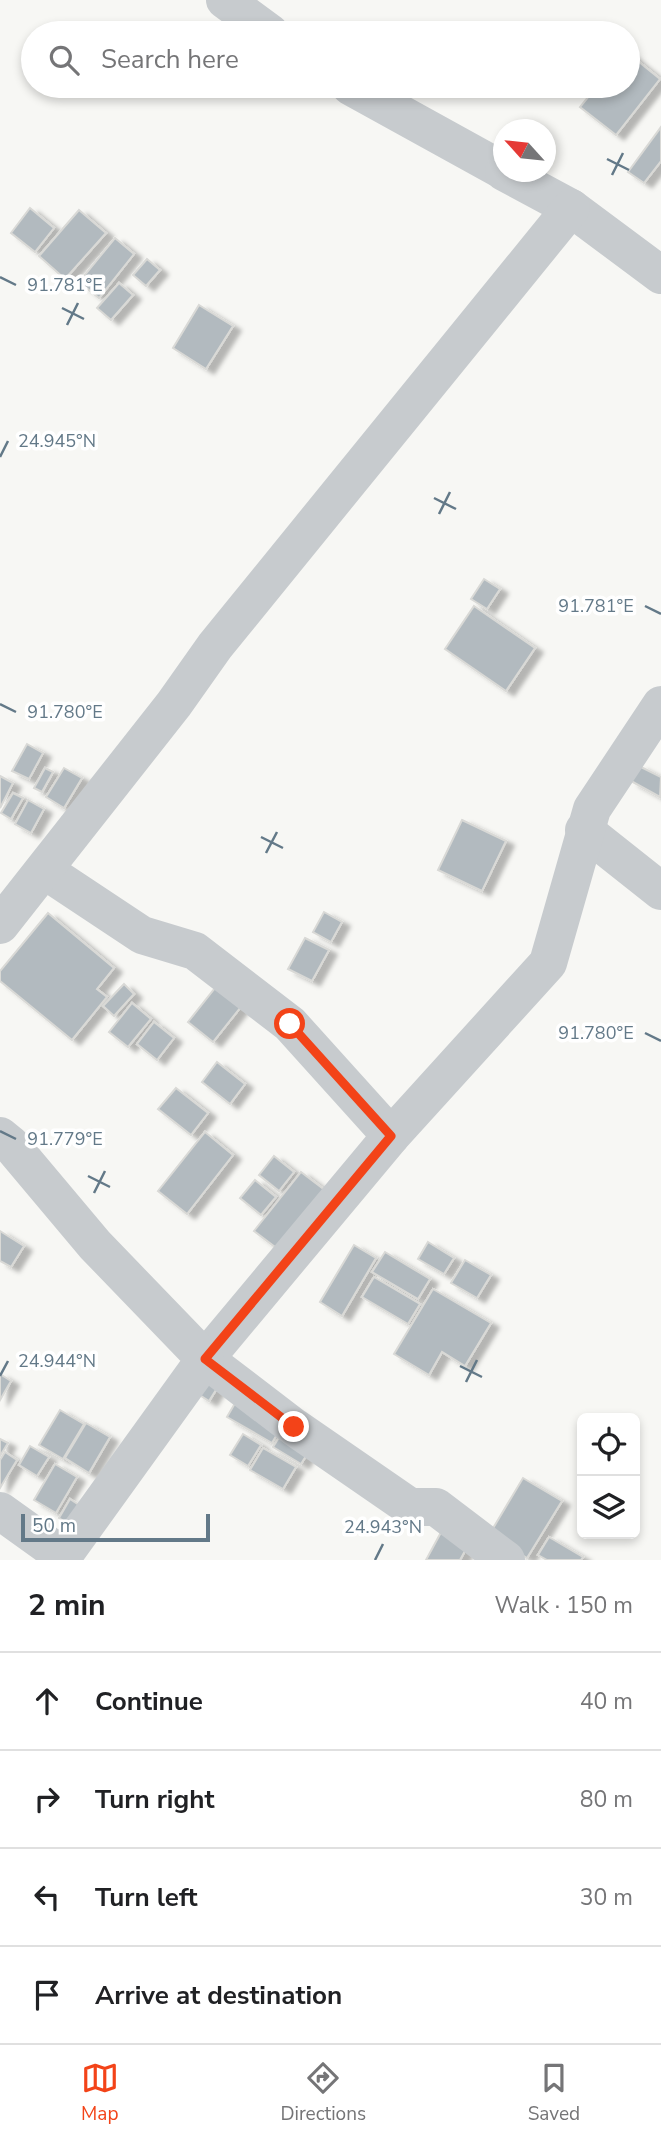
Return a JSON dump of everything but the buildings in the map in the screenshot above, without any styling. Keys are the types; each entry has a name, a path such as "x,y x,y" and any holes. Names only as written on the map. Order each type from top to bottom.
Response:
{"street":[{"path":"225,0 254,21"},
{"path":"372,98 493,165"},
{"path":"524,182 570,208 661,275"},
{"path":"0,925 174,704 215,646 570,208"},
{"path":"0,1511 63,1556 205,1359 391,1136 548,963 592,809 661,705"},
{"path":"584,830 661,891"},
{"path":"44,870 142,934 195,951 206,959 290,1024 391,1136"},
{"path":"0,1136 11,1145 95,1245 205,1359 294,1427 410,1507 436,1507 506,1560"}],"route":[{"path":"290,1024 391,1136 205,1359 294,1427"}]}
